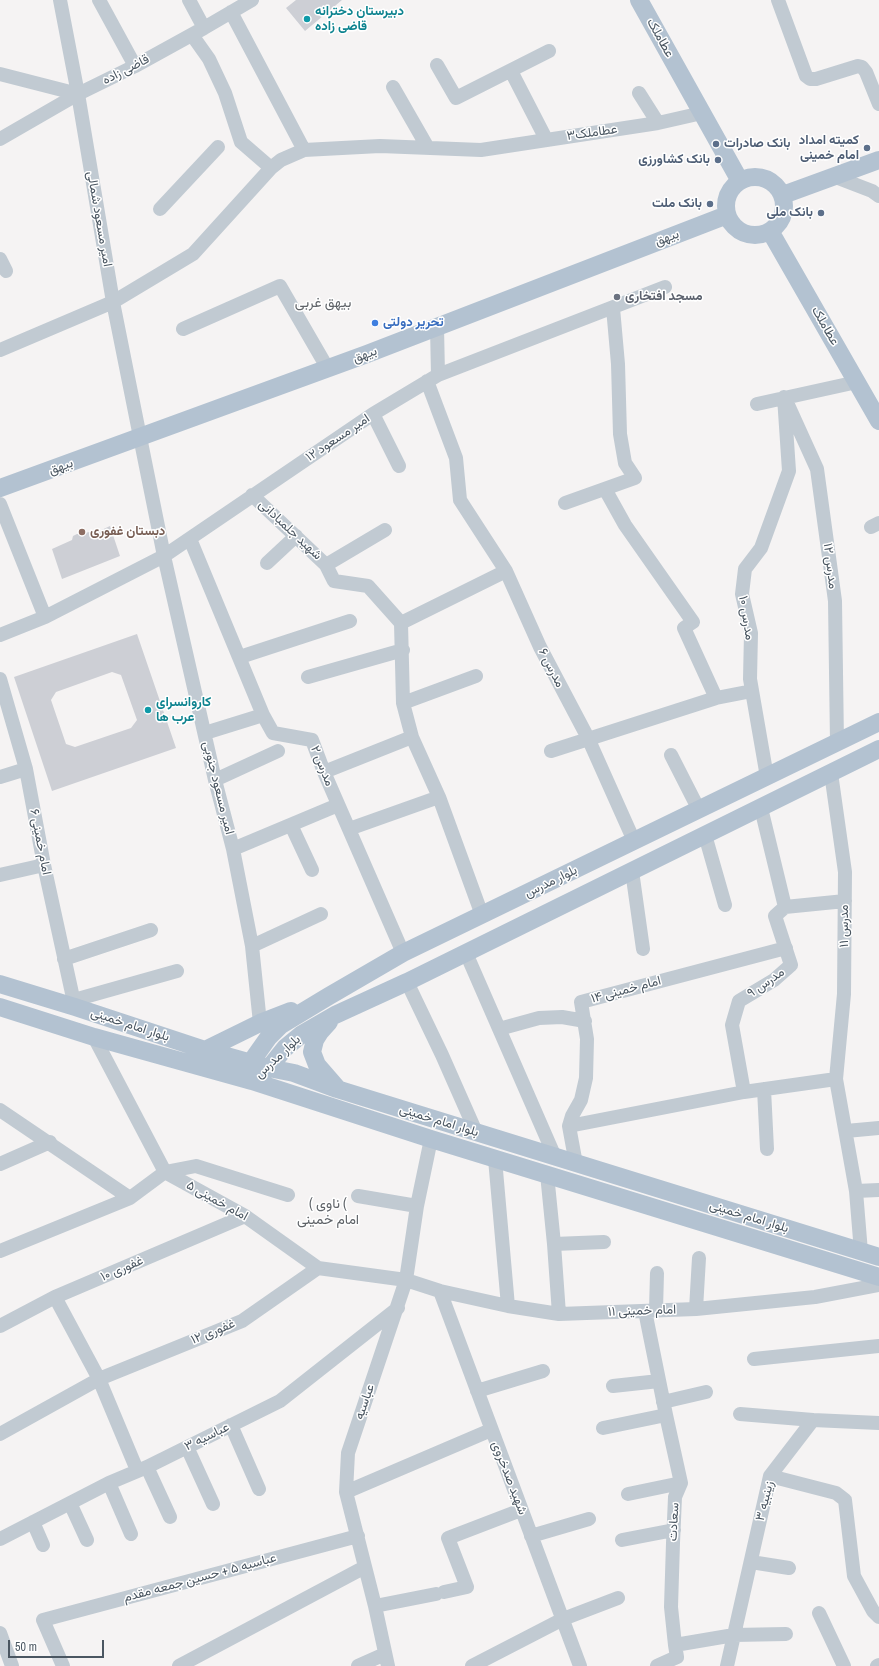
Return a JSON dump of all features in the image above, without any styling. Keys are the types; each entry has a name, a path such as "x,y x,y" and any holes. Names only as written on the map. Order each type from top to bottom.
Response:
{"main road":[{"name":"عطاملک","path":"639,0 740,181"},
{"path":"783,195 879,160"},
{"path":"750,177 760,177 769,180 777,186 783,195 784,211 777,226 762,235 744,233 737,229 727,214 726,206 732,187 740,181 750,177"},
{"name":"بیهق","path":"0,488 328,369 727,214"},
{"name":"عطاملک","path":"770,231 878,419"},
{"name":"بلوار مدرس","path":"252,1081 251,1062 268,1038 281,1025 329,996 403,954 879,722"},
{"name":"بلوار مدرس","path":"252,1081 269,1068 285,1048 302,1034 335,1015 407,982 879,749"},
{"path":"634,841 639,868"},
{"name":"بلوار امام خمینی","path":"0,984 74,1003 205,1050 269,1068 294,1073 337,1089 555,1158 879,1257"},
{"path":"5,1009 18,989"},
{"path":"205,1050 260,1023 329,996"},
{"name":"بلوار امام خمینی","path":"5,1009 94,1037 252,1081 431,1139 879,1277"},
{"path":"330,1106 337,1089 317,1065 312,1052 315,1040 335,1015"}],"street":[{"name":"امیر مسعود شمالی","path":"60,0 78,94 113,302 140,437"},
{"path":"100,0 135,66"},
{"path":"189,0 204,28"},
{"name":"قاضی زاده","path":"0,139 78,94 135,66 252,0"},
{"path":"778,0 806,76 810,79 816,79 858,66 862,67 866,72 879,104"},
{"path":"0,350 113,302 194,254 276,164 304,150 263,69 231,12"},
{"path":"192,35 209,59 225,92 241,142 276,164"},
{"path":"437,65 456,98 511,71 549,50"},
{"path":"511,71 546,139"},
{"path":"0,74 78,94"},
{"path":"393,86 428,148"},
{"path":"639,93 658,123"},
{"name":"عطاملک۳","path":"304,150 380,146 481,150 658,123 702,113"},
{"path":"160,209 218,146"},
{"path":"833,176 872,191 879,196"},
{"path":"182,329 280,286 328,369"},
{"name":"امیر مسعود ۱۲","path":"0,635 45,617 164,556 373,414 432,378 665,287"},
{"path":"565,503 635,478 625,463 620,434 618,364 613,308"},
{"path":"432,378 437,327"},
{"name":"مدرس ۶","path":"432,378 456,458 460,500 506,571 540,647 588,738 634,841"},
{"path":"757,404 857,382"},
{"name":"مدرس ۱۰","path":"767,777 750,679 751,632 742,594 745,569 761,548 789,471 784,397"},
{"name":"مدرس ۱۲","path":"784,397 817,469 835,601 837,743"},
{"path":"373,414 399,466"},
{"name":"امیر مسعود جنوبی","path":"140,437 164,556 215,780 233,849 252,946 260,1023"},
{"path":"605,489 625,525 693,622 684,628 716,698"},
{"name":"شهید جلمبادانی","path":"252,495 326,565 334,581 368,586 402,623"},
{"path":"0,504 45,617"},
{"path":"326,565 385,530"},
{"path":"267,563 296,536"},
{"name":"مدرس ۲","path":"190,539 263,715 273,733 312,740 338,805 403,954"},
{"path":"482,915 439,797 412,737 403,703 402,623 506,571"},
{"path":"240,657 350,621"},
{"path":"308,677 403,650"},
{"path":"403,703 476,676"},
{"name":"امام خمینی ۶","path":"0,679 26,769 44,865 74,1003"},
{"path":"551,751 716,698 752,691"},
{"path":"204,733 263,715"},
{"path":"324,772 412,737"},
{"path":"215,780 278,751"},
{"path":"671,755 699,810"},
{"path":"0,777 26,769"},
{"name":"مدرس ۱۱","path":"831,773 845,872 844,994 836,1079 856,1192 861,1252"},
{"path":"349,829 439,797"},
{"path":"233,849 338,805"},
{"path":"761,808 785,907 845,901"},
{"path":"291,825 312,870"},
{"path":"705,835 725,905"},
{"path":"0,875 44,865"},
{"path":"639,868 644,949"},
{"name":"مدرس ۹","path":"744,1092 732,1025 739,1001 774,980 791,965 775,916 785,907"},
{"path":"252,946 321,914"},
{"path":"64,959 150,930"},
{"name":"امام خمینی ۱۴","path":"569,1126 572,1116 581,1100 586,1078 588,1039 581,1002 786,948"},
{"path":"466,953 555,1158"},
{"path":"74,1003 177,971"},
{"path":"407,982 442,1055 476,1132"},
{"path":"499,1029 539,1018 562,1017 585,1021"},
{"path":"94,1037 165,1172"},
{"path":"576,1164 569,1126 744,1092 836,1079"},
{"path":"764,1089 767,1149"},
{"path":"0,1110 50,1142 130,1198"},
{"path":"846,1131 879,1128"},
{"name":"عباسیه","path":"386,1660 375,1606 346,1492 348,1453 398,1308 406,1280 417,1206 431,1139"},
{"path":"0,1164 50,1142"},
{"path":"495,1159 508,1306"},
{"path":"0,1251 130,1198 165,1172 196,1166 288,1195"},
{"name":"امام خمینی ۵","path":"165,1172 245,1216 318,1268 406,1280"},
{"path":"547,1174 559,1314"},
{"path":"856,1192 879,1190"},
{"path":"358,1196 417,1206"},
{"name":"غفوری ۱۰","path":"0,1326 55,1298 245,1216"},
{"path":"554,1244 604,1242"},
{"path":"696,1309 699,1258"},
{"name":"غفوری ۱۲","path":"0,1434 99,1379 242,1320 318,1268"},
{"path":"628,1494 681,1482 659,1381 650,1311 656,1273"},
{"name":"امام خمینی ۱۱","path":"406,1280 440,1290 508,1306 559,1314 696,1309 815,1297 879,1285"},
{"name":"شهید صدخروی","path":"440,1290 476,1391 580,1666"},
{"path":"55,1298 99,1379 142,1468 170,1517"},
{"name":"عباسیه ۳","path":"0,1539 109,1483 280,1401 398,1308"},
{"path":"754,1359 879,1346"},
{"path":"476,1391 542,1371"},
{"path":"613,1386 659,1381"},
{"path":"603,1428 665,1408 706,1392"},
{"path":"740,1414 814,1420 879,1423"},
{"name":"زینبیه ۳","path":"734,1635 770,1476 814,1420"},
{"path":"232,1424 258,1489"},
{"path":"346,1492 491,1430"},
{"path":"187,1446 213,1504"},
{"path":"770,1476 836,1493 845,1500 854,1576 873,1611 879,1618"},
{"name":"سعادت","path":"675,1645 671,1607 675,1497 681,1482"},
{"path":"109,1483 131,1534"},
{"path":"70,1503 87,1540"},
{"path":"375,1606 467,1587 448,1538 521,1510"},
{"path":"531,1536 590,1519"},
{"path":"33,1522 43,1545"},
{"path":"622,1540 674,1530"},
{"name":"عباسیه ۵ + حسین جمعه مقدم","path":"63,1666 43,1620 358,1536"},
{"path":"751,1562 789,1568"},
{"path":"179,1666 365,1567"},
{"path":"472,1666 563,1619 618,1598"},
{"path":"819,1613 844,1666"},
{"path":"0,1633 12,1666"},
{"path":"657,1666 677,1657 675,1645 734,1635 786,1634"},
{"path":"727,1666 734,1635"},
{"path":"358,1666 386,1660"}],"building":[{"name":"دبیرستان دخترانه قاضی زاده","path":"296,0 342,0 305,31 286,8"},
{"path":"110,526 120,556 62,579 52,549 72,540 73,536 77,534 90,532 93,534"},
{"name":"کاروانسرای عرب ها","path":"137,634 176,748 52,791 14,677","holes":["112,672 121,675 137,720 131,728 75,747 66,744 51,700 56,692"]}],"place":[{"name":"دبیرستان دخترانه قاضی زاده","path":"307,19"},
{"name":"بانک صادرات","path":"716,144"},
{"name":"کمیته امداد امام خمینی","path":"867,148"},
{"name":"بانک کشاورزی","path":"718,160"},
{"name":"بانک ملت","path":"710,204"},
{"name":"بانک ملی","path":"821,213"},
{"name":"مسجد افتخاری","path":"617,297"},
{"name":"تحریر دولتی","path":"375,323"},
{"name":"دبستان غفوری","path":"82,532"},
{"name":"کاروانسرای عرب ها","path":"148,710"}],"district":[{"name":"بیهق غربی","path":"323,303"},
{"name":"( ناوی ( امام خمینی","path":"328,1212"}]}
